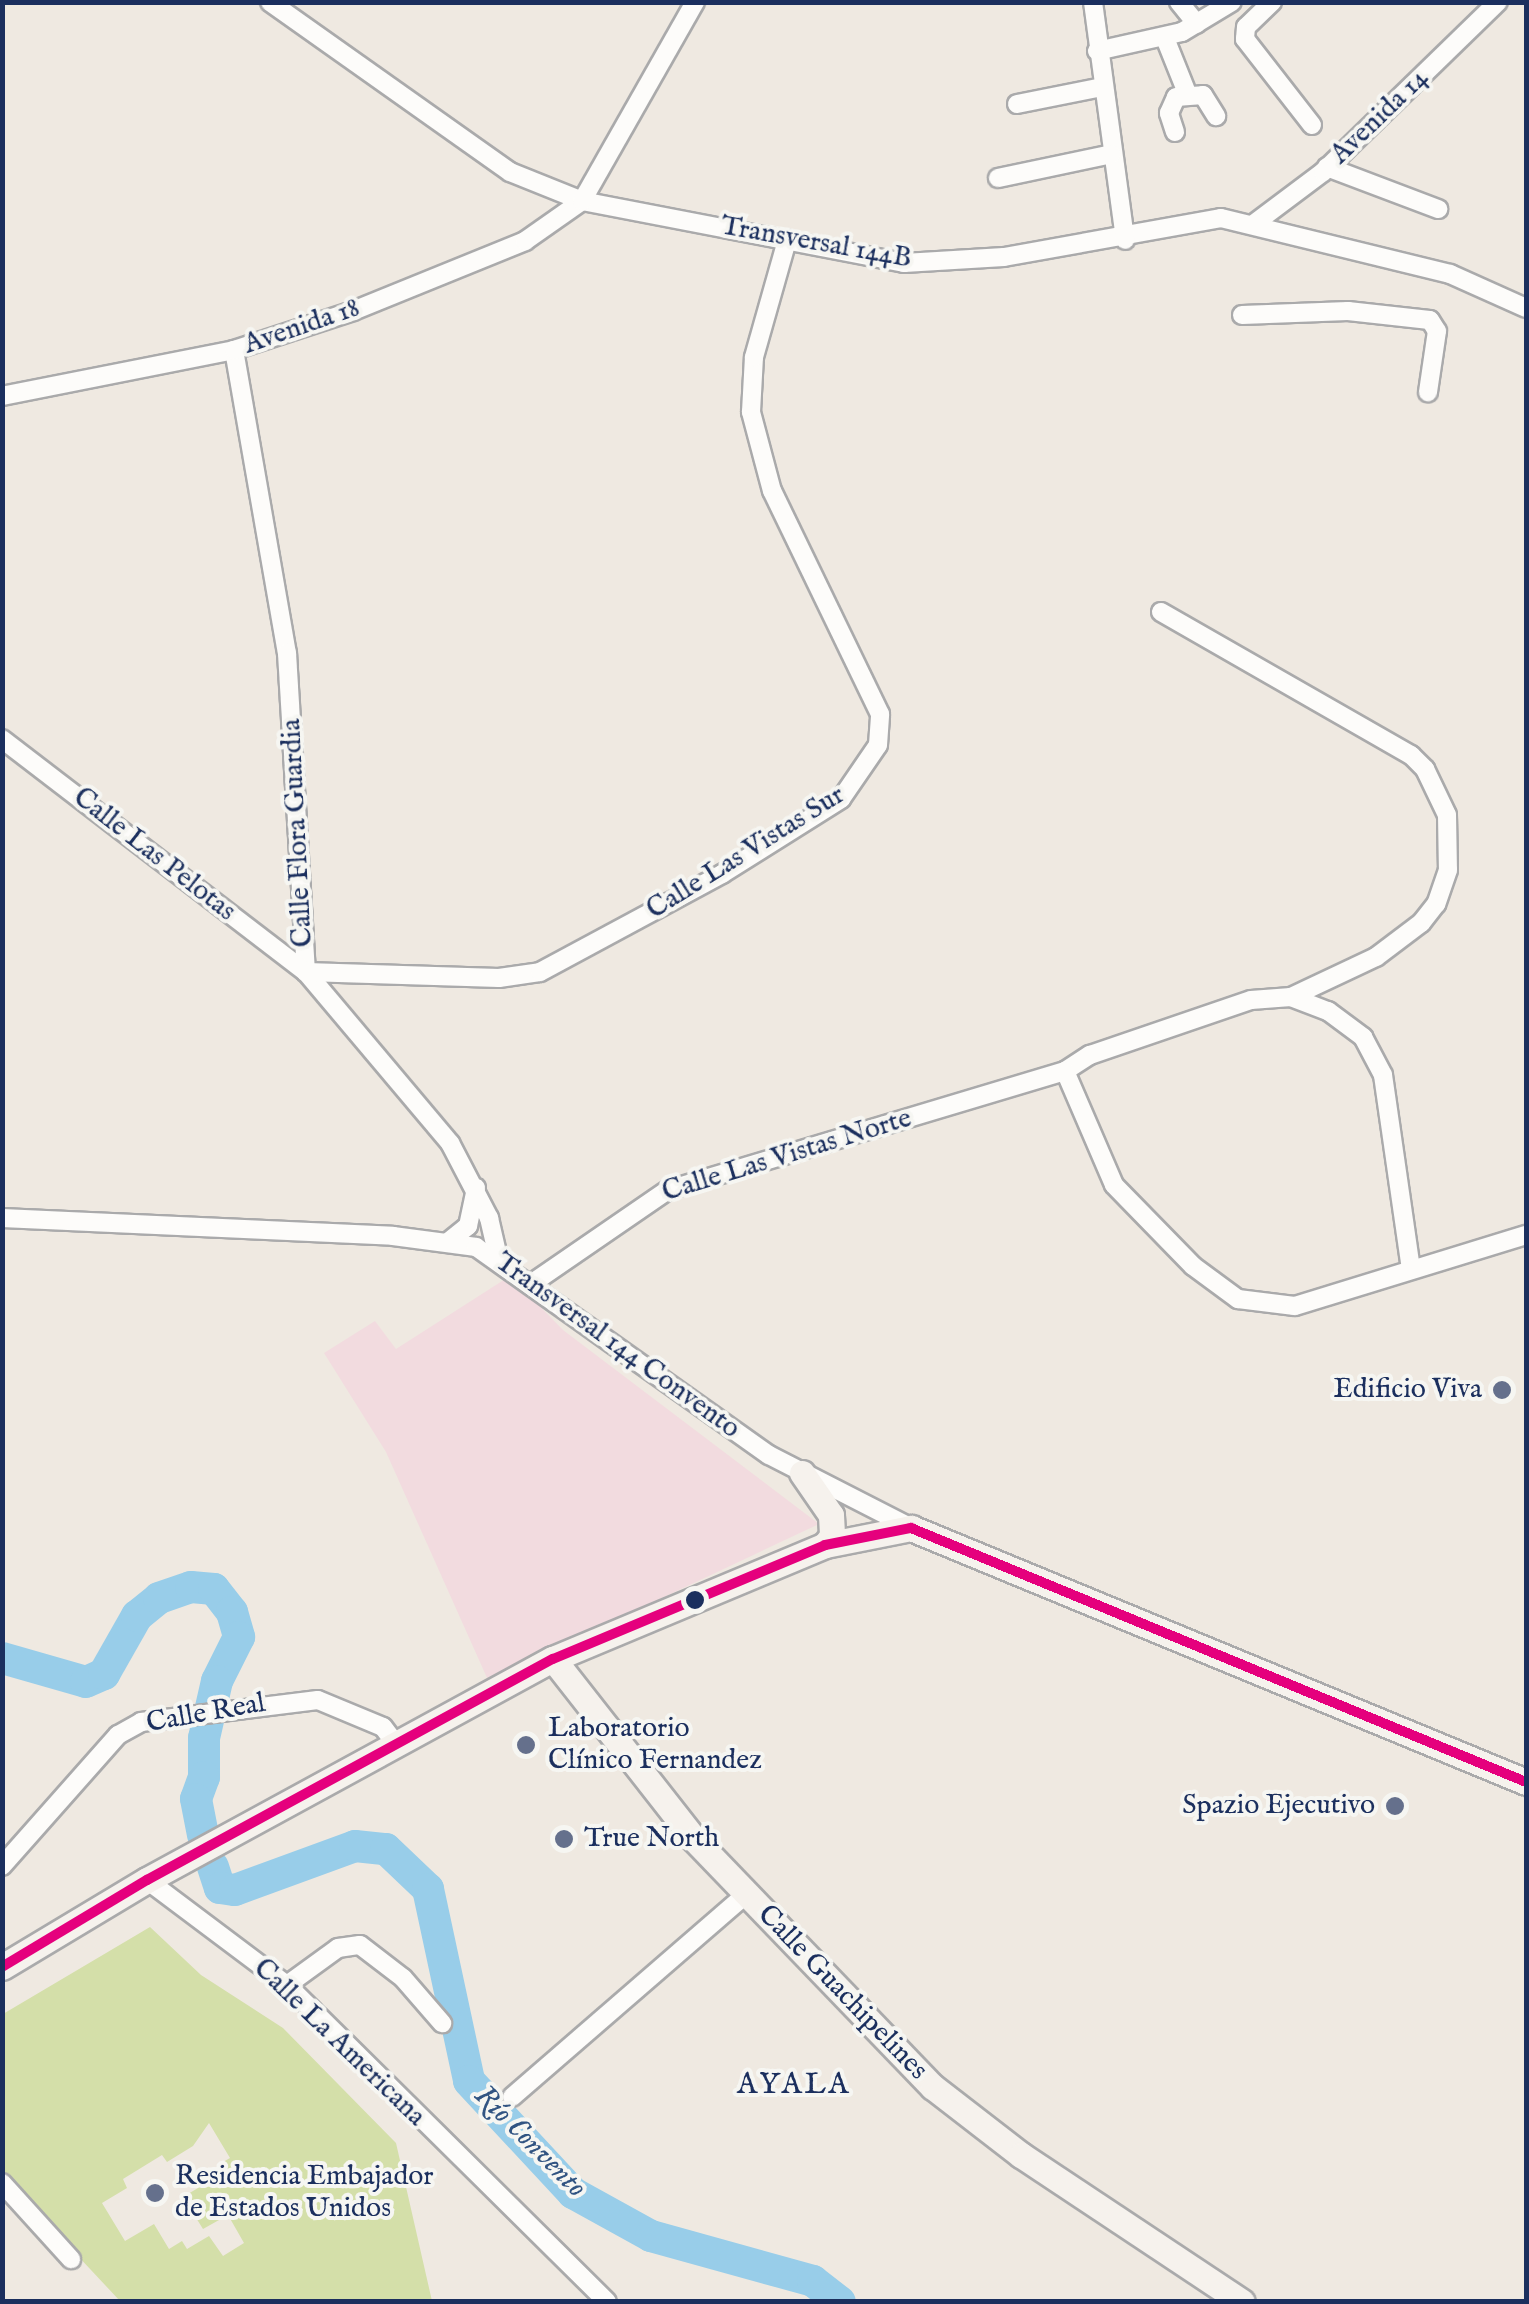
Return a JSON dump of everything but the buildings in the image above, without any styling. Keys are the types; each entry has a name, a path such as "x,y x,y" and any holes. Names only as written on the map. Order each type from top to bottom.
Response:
{"main road":[{"path":"802,1473 831,1514 832,1536 825,1546"},
{"path":"2,1967 147,1880 554,1658 825,1546 911,1528 1526,1782"},
{"name":"Calle Guachipelines","path":"554,1658 624,1756 746,1894 934,2087 1022,2156 1242,2302"}],"street":[{"name":"Transversal 144B","path":"270,2 376,67 510,172 582,202 904,262 1004,258 1125,240 1221,218 1256,223 1450,274 1526,308"},
{"path":"582,202 695,2"},
{"path":"1093,2 1096,51 1125,240"},
{"path":"1180,2 1197,24"},
{"path":"1096,51 1165,38 1232,2"},
{"path":"1272,2 1246,27 1245,39 1312,125"},
{"name":"Avenida 14","path":"1256,223 1328,168 1498,2"},
{"path":"1165,38 1187,93"},
{"path":"1017,104 1102,86"},
{"path":"1175,132 1171,104 1187,93 1203,95 1216,116"},
{"path":"998,178 1112,154"},
{"path":"1328,168 1438,209"},
{"name":"Avenida 18","path":"2,396 234,350 353,311 525,241 582,202"},
{"name":"Calle Las Vistas Sur","path":"306,972 499,978 540,972 722,874 841,799 863,776 878,746 880,714 772,490 751,412 754,357 787,240"},
{"path":"1242,314 1348,312 1430,320 1437,331 1428,392"},
{"name":"Calle Flora Guardia","path":"234,350 287,652 306,972 426,1111 476,1188 498,1257"},
{"name":"Calle Las Vistas Norte","path":"530,1284 668,1190 1065,1071 1202,1015 1291,997 1376,957 1421,923 1448,870 1447,815 1425,768 1411,755 1161,612"},
{"name":"Calle Las Pelotas","path":"2,739 306,972"},
{"path":"1291,997 1349,1024 1376,1054 1411,1269"},
{"path":"1065,1071 1114,1185 1193,1266 1238,1299 1295,1306 1526,1235"},
{"path":"448,1242 468,1226 476,1188"},
{"name":"Transversal 144 Convento","path":"2,1218 448,1242 498,1257 619,1353 802,1473 911,1528"},
{"name":"Calle Real","path":"2,1866 118,1735 141,1722 318,1700 383,1727 396,1744"},
{"name":"Calle La Americana","path":"147,1880 287,1985 607,2302"},
{"path":"512,2098 746,1894"},
{"path":"287,1985 338,1948 360,1945 403,1978 442,2023"},
{"path":"2,2183 71,2260"}],"shaded area":[{"path":"510,1276 563,1330 819,1524 488,1680 386,1452 324,1353 375,1321 396,1349"}],"green space":[{"path":"150,1927 201,1975 283,2028 396,2143 432,2301 120,2301 3,2176 3,2014","holes":["209,2123 230,2158 223,2162 228,2170 183,2197 203,2229 228,2215 244,2243 223,2256 209,2236 187,2249 182,2241 169,2249 154,2224 125,2241 102,2203 127,2188 123,2179 162,2155 167,2162 193,2146"]}],"waterway":[{"name":"Río Convento","path":"2,1658 86,1682 104,1674 137,1616 159,1598 191,1587 214,1589 232,1612 239,1637 217,1681 204,1738 204,1777 196,1799 203,1835"},
{"name":"Río Convento","path":"213,1867 220,1888 235,1890 355,1846 386,1849 428,1889 469,2081 573,2193 651,2236 813,2281 840,2302"}],"transit line":[{"path":"2,1967 147,1880 553,1659 825,1545 911,1528 1526,1782"}],"place":[{"name":"Edificio Viva","path":"1502,1390"},
{"name":"Laboratorio Clínico Fernandez","path":"526,1745"},
{"name":"Spazio Ejecutivo","path":"1395,1806"},
{"name":"True North","path":"564,1839"},
{"name":"Residencia Embajador de Estados Unidos","path":"155,2193"}],"district":[{"name":"AYALA","path":"794,2085"}]}
